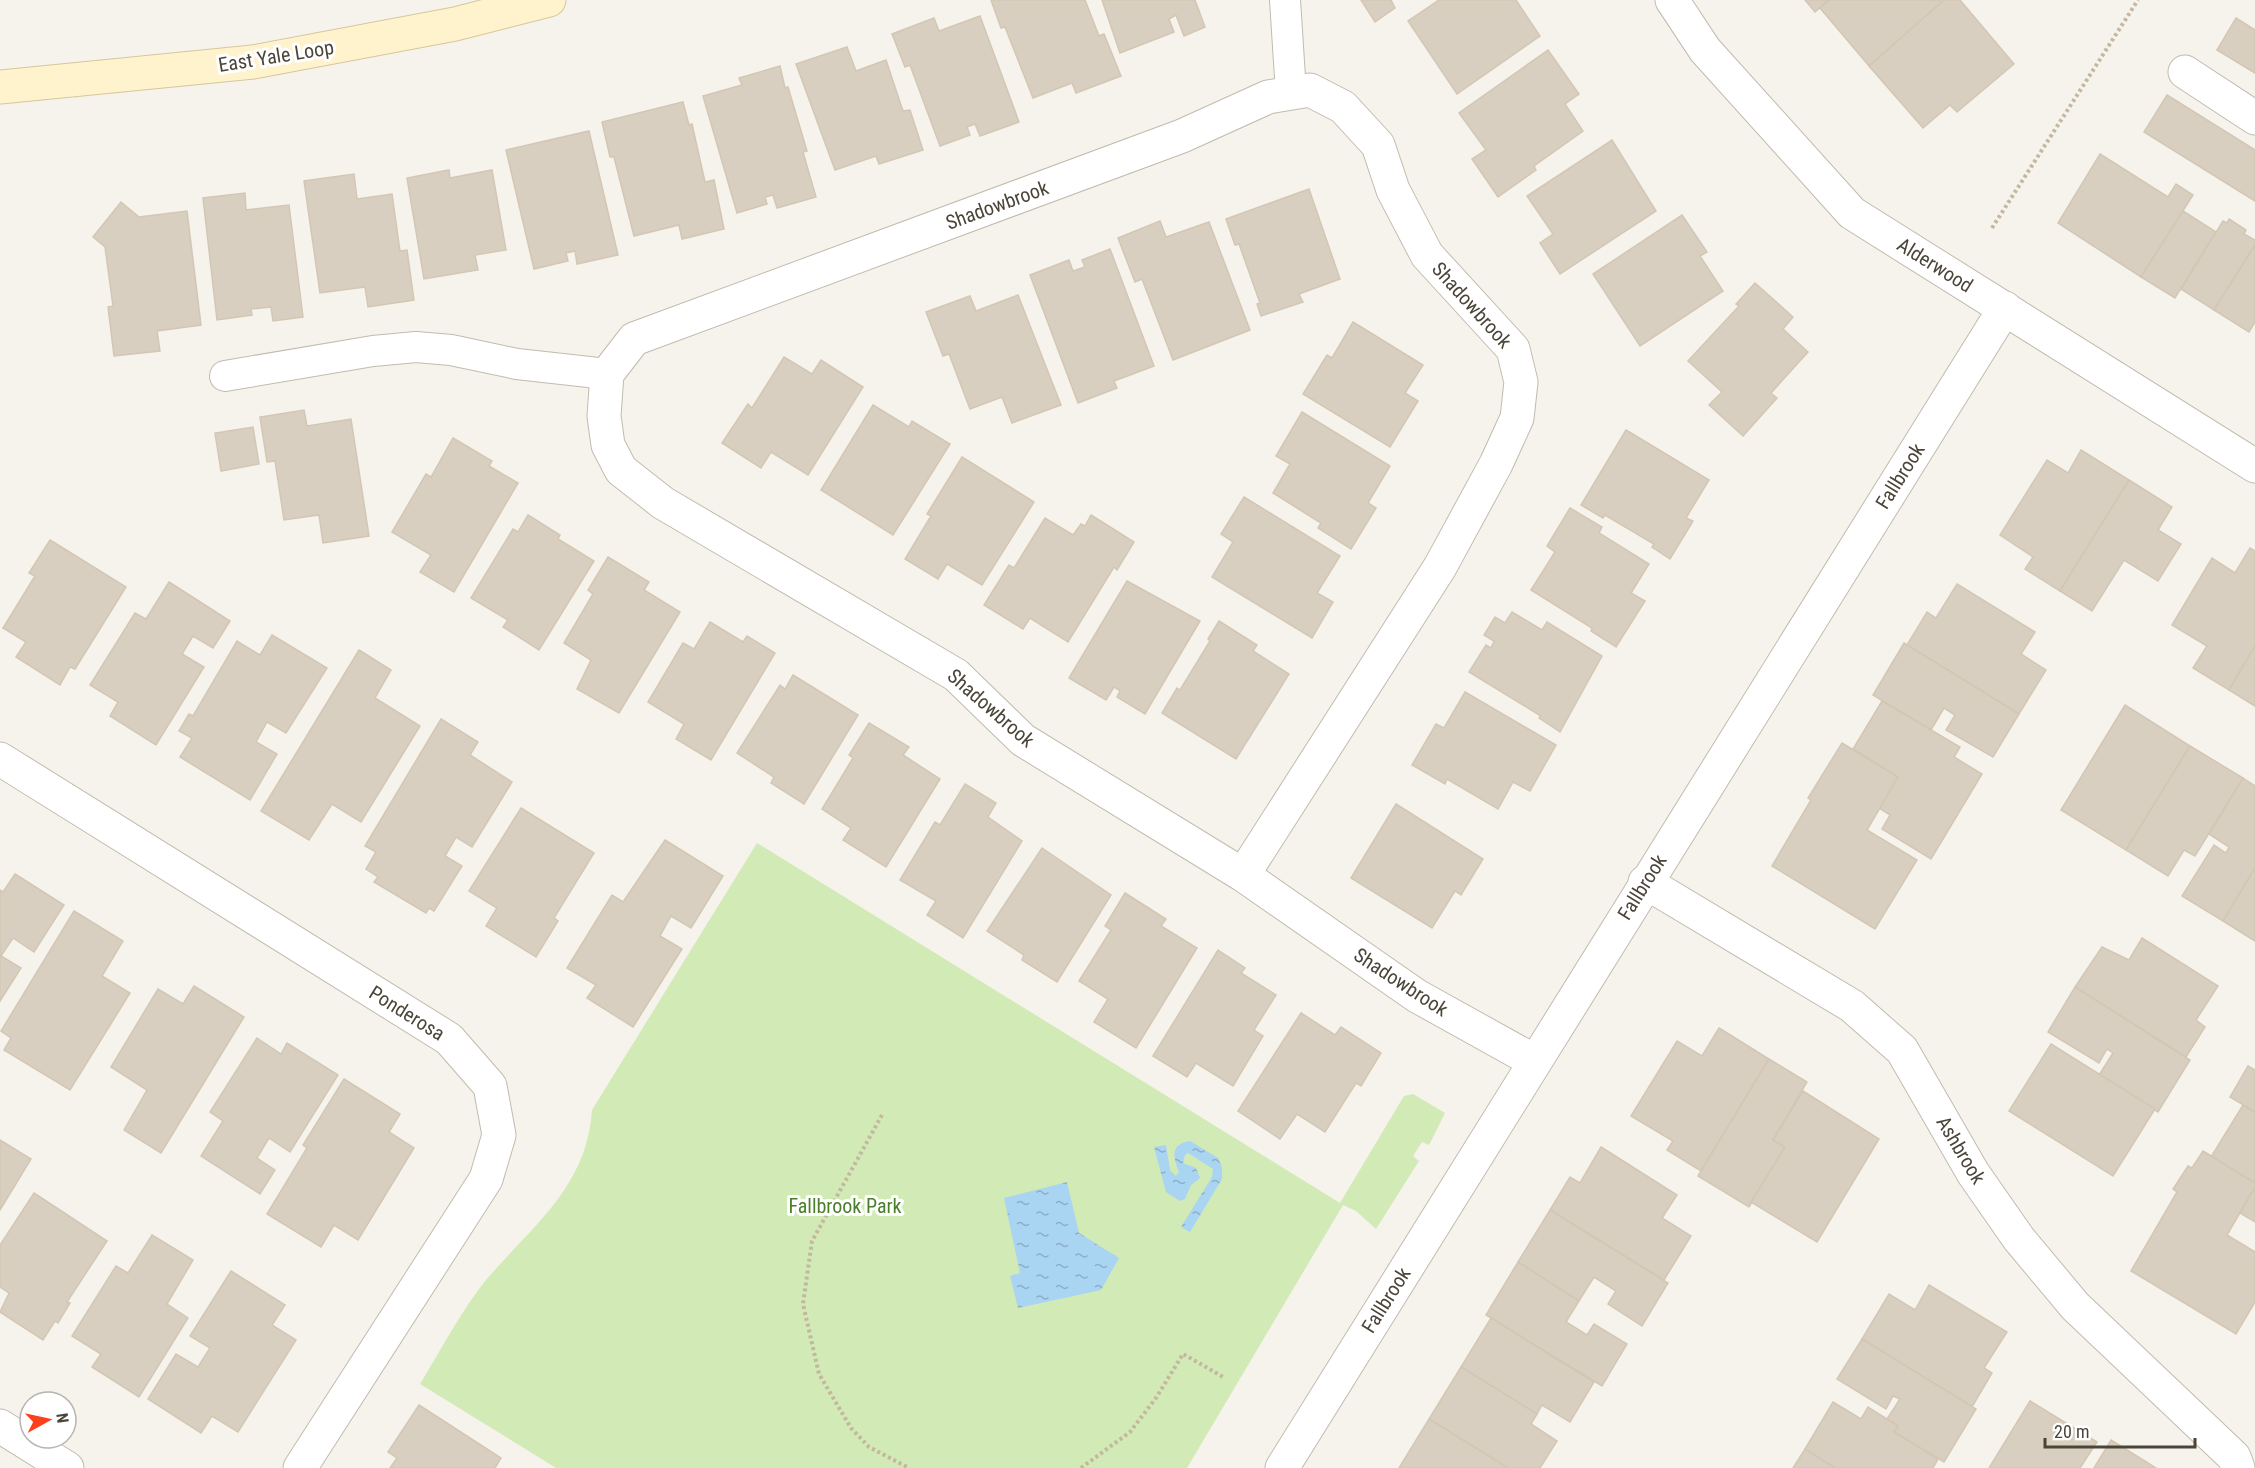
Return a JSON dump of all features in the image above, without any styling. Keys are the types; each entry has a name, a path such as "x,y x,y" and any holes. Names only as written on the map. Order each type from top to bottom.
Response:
{"main road":[{"name":"East Yale Loop","path":"0,87 253,62 455,24 549,0"}],"street":[{"name":"Alderwood","path":"1672,0 1705,50 1852,213 2255,466"},
{"path":"2186,72 2255,118"},
{"name":"Shadowbrook","path":"1243,875 1440,567 1496,464 1517,418 1521,386 1513,349 1427,255 1393,190 1378,145 1343,107 1310,90 1268,97 1182,136 634,339 607,374 604,416 608,445 621,470 663,503 956,675 1023,740 1243,875 1417,996 1534,1061"},
{"name":"Fallbrook","path":"1282,1468 1645,882 2005,308"},
{"name":"Ponderosa","path":"0,759 449,1039 490,1086 499,1135 486,1179 300,1468"},
{"name":"Ashbrook","path":"1645,882 1852,1006 1902,1050 1973,1173 2019,1239 2075,1306 2234,1457 2238,1468"},
{"path":"0,1426 67,1468"}],"lane":[{"path":"1285,0 1291,93"},
{"path":"225,376 373,351 416,347 451,350 517,364 607,374"}],"path":[{"path":"1992,228 2138,0"},
{"path":"882,1114 812,1241 803,1304 819,1374 851,1428 869,1447 909,1468"},
{"path":"1081,1468 1130,1432 1156,1398 1183,1354 1225,1378"}],"green space":[{"name":"Fallbrook Park","path":"757,843 1340,1203 1404,1096 1413,1094 1445,1113 1429,1145 1422,1142 1413,1156 1419,1161 1376,1229 1356,1211 1343,1205 1187,1468 556,1468 420,1384 477,1292 539,1222 569,1183 588,1137 592,1110"}],"water":[{"path":"1190,1141 1218,1158 1222,1167 1222,1179 1190,1232 1181,1227 1212,1177 1213,1169 1188,1153 1185,1155 1183,1163 1196,1168 1200,1178 1191,1185 1185,1199 1180,1201 1166,1192 1154,1147 1166,1145 1170,1170 1176,1176 1179,1172 1175,1161 1176,1148"},
{"path":"1067,1182 1079,1233 1119,1258 1101,1290 1018,1308 1010,1276 1020,1273 1004,1198"}],"building":[{"path":"991,0 1085,0 1099,36 1104,34 1121,76 1076,93 1072,83 1033,98 1005,27 1001,28"},
{"path":"1102,0 1195,0 1205,27 1184,36 1176,15 1169,19 1174,32 1120,53"},
{"path":"1361,0 1391,0 1395,8 1375,22"},
{"path":"1439,0 1516,0 1540,36 1457,94 1408,21"},
{"path":"1805,0 1829,0 1815,12"},
{"path":"1829,0 1941,0 1943,2 1869,66 1820,8"},
{"path":"1944,0 1960,0 2014,64 1957,112 1950,105 1923,128 1869,66"},
{"path":"980,16 1019,122 980,136 975,124 967,127 970,135 940,146 910,65 905,67 892,34 934,18 939,31"},
{"path":"2236,18 2255,30 2255,73 2217,50"},
{"path":"847,47 856,71 886,60 903,111 910,110 923,150 879,164 876,156 835,170 796,64"},
{"path":"1548,50 1579,94 1565,104 1583,131 1534,166 1536,170 1498,197 1472,159 1486,150 1459,113"},
{"path":"780,66 785,88 788,87 807,151 803,152 816,197 777,208 773,195 765,197 767,204 737,213 703,96 742,85 739,78"},
{"path":"2167,95 2255,150 2255,201 2144,132"},
{"path":"683,102 689,125 692,124 705,182 714,180 724,229 682,239 679,225 634,236 614,157 610,157 602,122"},
{"path":"589,131 618,255 577,264 575,251 566,253 568,261 534,269 506,150"},
{"path":"1612,140 1656,211 1560,274 1540,243 1553,234 1527,196"},
{"path":"2100,154 2168,197 2176,184 2193,195 2141,277 2058,223"},
{"path":"449,170 450,178 492,170 506,250 475,255 478,270 424,279 407,178"},
{"path":"354,174 357,199 392,194 400,251 407,250 414,300 368,307 365,287 320,293 304,181"},
{"path":"1309,189 1340,279 1299,294 1303,302 1261,316 1257,304 1260,303 1239,244 1235,245 1226,219"},
{"path":"245,193 246,210 289,205 303,317 273,321 271,307 251,309 252,315 217,320 203,198"},
{"path":"121,202 139,217 187,211 201,325 157,331 160,351 114,356 108,307 113,306 105,247 93,237"},
{"path":"2183,211 2216,232 2175,298 2141,277"},
{"path":"1682,215 1707,252 1700,256 1723,291 1640,346 1593,274"},
{"path":"2229,219 2246,230 2244,234 2255,240 2255,245 2214,310 2181,289 2223,221 2227,223"},
{"path":"1160,221 1166,237 1209,222 1250,330 1173,360 1142,279 1135,282 1118,238"},
{"path":"2255,245 2255,322 2249,332 2214,310"},
{"path":"1110,249 1154,366 1114,381 1117,388 1078,403 1030,275 1069,260 1073,271 1085,267 1082,260"},
{"path":"1755,283 1793,317 1783,329 1808,352 1771,393 1777,398 1743,436 1709,405 1722,392 1688,361 1739,306 1736,304"},
{"path":"1018,295 1061,405 1012,423 1002,397 970,409 949,354 943,356 926,312 970,296 976,311"},
{"path":"1353,322 1423,365 1405,393 1418,401 1390,447 1303,394 1327,355 1332,358"},
{"path":"784,357 812,374 821,360 863,387 808,475 771,452 761,468 722,443 748,404 752,408"},
{"path":"873,405 909,427 912,421 950,444 893,535 821,490"},
{"path":"304,410 307,426 351,419 369,536 323,543 319,515 284,520 275,461 267,462 260,417"},
{"path":"1302,412 1390,466 1368,503 1376,508 1351,549 1318,528 1321,523 1273,493 1290,464 1276,456"},
{"path":"253,427 259,464 221,471 215,433"},
{"path":"1626,430 1709,480 1686,518 1693,521 1670,559 1652,547 1654,544 1605,515 1603,518 1581,505"},
{"path":"453,438 492,461 489,466 518,483 454,592 420,572 431,555 392,532 426,474 431,477"},
{"path":"2081,450 2129,480 2060,591 2025,569 2033,557 2000,535 2047,460 2068,473"},
{"path":"962,457 1034,502 982,585 947,564 938,579 905,559 931,516 927,514"},
{"path":"2129,480 2172,507 2158,530 2181,544 2158,581 2124,560 2092,611 2060,591"},
{"path":"1244,497 1340,556 1317,593 1333,602 1312,638 1212,577 1233,542 1221,534"},
{"path":"1570,508 1602,527 1599,533 1649,564 1631,593 1645,601 1616,647 1591,631 1592,628 1531,590 1555,552 1547,546"},
{"path":"528,515 560,535 558,539 594,561 539,650 503,627 508,620 471,598 513,529 518,532"},
{"path":"1091,515 1134,542 1117,570 1114,567 1068,642 1030,618 1023,629 984,605 1009,565 1014,568 1045,518 1073,535 1081,524 1085,526"},
{"path":"50,540 126,587 75,669 70,667 60,685 16,657 26,642 3,628 35,576 29,573"},
{"path":"2250,548 2255,551 2255,646 2229,690 2193,668 2207,646 2172,625 2212,558 2235,573"},
{"path":"608,557 649,582 644,590 680,612 619,713 577,689 591,660 564,643 593,594 588,590"},
{"path":"1127,581 1200,621 1145,714 1117,697 1120,691 1114,687 1106,700 1069,678"},
{"path":"169,582 230,621 213,648 193,636 182,654 204,667 156,745 110,716 118,702 90,685 135,613 146,619"},
{"path":"1957,584 2035,632 2021,654 2046,670 2019,714 1907,645 1927,612 1936,618"},
{"path":"1512,612 1542,630 1547,622 1602,656 1560,732 1539,718 1541,716 1469,672 1486,645 1491,648 1494,641 1484,635 1495,617 1505,623"},
{"path":"1219,621 1257,645 1253,651 1289,674 1236,759 1162,713 1177,688 1180,690 1210,641 1208,639"},
{"path":"710,622 743,642 747,636 775,653 711,760 676,739 684,724 648,702 683,643 694,649"},
{"path":"272,635 327,668 286,733 267,722 256,742 277,754 250,800 180,757 192,738 179,731 189,714 193,716 237,641 260,655"},
{"path":"1904,643 2019,714 1993,757 1946,730 1955,715 1944,708 1931,730 1873,695"},
{"path":"2255,646 2255,706 2229,690"},
{"path":"359,650 391,670 375,698 420,726 361,822 332,804 309,840 261,811"},
{"path":"793,675 858,715 804,804 771,783 774,777 737,753 780,685 785,689"},
{"path":"1465,692 1556,745 1530,791 1513,782 1498,809 1447,779 1445,784 1412,765 1436,724 1444,728"},
{"path":"1882,701 1960,747 1954,757 1982,774 1931,859 1882,829 1890,815 1879,808 1898,777 1853,749"},
{"path":"2125,705 2190,746 2126,850 2061,810"},
{"path":"441,719 478,742 470,755 512,782 472,847 456,837 445,856 462,866 434,911 429,908 426,913 374,882 378,877 366,869 376,852 365,846"},
{"path":"869,723 909,747 903,755 940,779 886,867 843,840 851,828 822,809 853,758 849,755"},
{"path":"1842,743 1898,777 1867,830 1917,860 1875,929 1772,866 1811,800 1808,798"},
{"path":"2190,746 2243,778 2195,856 2184,850 2168,876 2126,850"},
{"path":"2243,778 2255,786 2255,868 2223,921 2182,896 2214,845 2226,853 2229,847 2209,834"},
{"path":"965,784 996,803 988,817 1022,841 963,938 927,915 936,901 900,880 935,822 940,825"},
{"path":"1396,804 1483,859 1461,895 1455,891 1432,928 1351,878"},
{"path":"521,808 594,853 554,918 558,921 536,957 486,926 497,908 469,891"},
{"path":"665,840 723,876 691,928 671,916 660,936 682,949 633,1027 587,998 596,985 567,968 612,895 623,902"},
{"path":"1042,848 1111,895 1057,982 1022,960 1024,955 987,931"},
{"path":"2255,868 2255,941 2223,921"},
{"path":"15,874 64,905 34,952 13,938 1,956 21,968 0,1001 0,890 3,892"},
{"path":"1125,893 1166,919 1161,926 1197,948 1136,1048 1094,1022 1108,999 1079,981 1111,930 1105,926"},
{"path":"74,911 123,941 102,976 130,993 70,1090 4,1050 11,1038 1,1031"},
{"path":"2142,938 2218,986 2196,1020 2205,1027 2186,1057 2075,987 2102,947 2129,960"},
{"path":"1218,950 1245,968 1241,973 1276,995 1254,1030 1263,1036 1233,1086 1196,1063 1187,1077 1153,1056"},
{"path":"194,986 244,1017 161,1153 124,1130 147,1090 111,1067 158,989 183,1004"},
{"path":"2075,987 2190,1060 2158,1112 2099,1075 2113,1053 2107,1049 2099,1063 2048,1032"},
{"path":"1301,1013 1335,1035 1341,1027 1381,1053 1361,1086 1356,1083 1325,1132 1297,1114 1280,1139 1238,1111"},
{"path":"1719,1028 1769,1059 1701,1171 1667,1150 1673,1141 1631,1116 1677,1041 1702,1056"},
{"path":"257,1038 281,1054 287,1043 338,1075 290,1152 269,1138 257,1158 275,1170 260,1194 201,1156 223,1121 210,1112"},
{"path":"2051,1044 2155,1109 2113,1176 2009,1111"},
{"path":"1769,1059 1807,1082 1773,1140 1785,1147 1749,1207 1698,1176"},
{"path":"2248,1066 2255,1070 2255,1112 2230,1097"},
{"path":"344,1079 400,1114 389,1132 414,1148 358,1240 334,1225 321,1247 267,1214 307,1148 303,1145"},
{"path":"1803,1091 1879,1139 1817,1242 1751,1202 1785,1147 1773,1140"},
{"path":"2243,1105 2255,1112 2255,1183 2211,1157"},
{"path":"0,1140 31,1159 0,1210"},
{"path":"1601,1147 1677,1195 1662,1218 1691,1236 1664,1280 1550,1210 1570,1177 1580,1183"},
{"path":"2203,1151 2255,1183 2255,1187 2227,1235 2255,1252 2255,1302 2236,1334 2131,1271 2177,1192 2173,1189 2188,1166 2192,1168"},
{"path":"2255,1187 2255,1222 2240,1213"},
{"path":"34,1193 107,1241 67,1302 70,1303 58,1323 55,1321 43,1340 0,1312 9,1293 0,1287 0,1245"},
{"path":"1550,1210 1668,1283 1642,1326 1608,1304 1616,1291 1594,1277 1579,1301 1518,1262"},
{"path":"152,1235 193,1260 167,1304 188,1318 139,1397 92,1367 101,1354 72,1336 116,1266 128,1273"},
{"path":"1518,1262 1579,1301 1566,1322 1587,1335 1594,1324 1627,1344 1602,1386 1486,1315"},
{"path":"231,1271 285,1305 272,1325 296,1340 238,1432 212,1416 201,1433 148,1399 176,1354 198,1367 210,1348 190,1336"},
{"path":"1929,1285 2007,1332 1984,1368 1992,1373 1972,1407 1862,1339 1889,1294 1915,1310"},
{"path":"1491,1318 1594,1382 1570,1422 1542,1405 1537,1414 1461,1367"},
{"path":"1862,1339 1976,1409 1944,1462 1894,1432 1898,1426 1887,1419 1900,1399 1893,1396 1886,1409 1837,1379"},
{"path":"1461,1367 1537,1414 1531,1424 1557,1441 1540,1468 1508,1468 1429,1419"},
{"path":"2030,1401 2097,1442 2080,1468 1989,1468"},
{"path":"1833,1402 1861,1419 1868,1407 1898,1426 1894,1432 1938,1459 1933,1468 1835,1468 1805,1449"},
{"path":"419,1405 501,1458 495,1468 390,1468 397,1458 388,1452"},
{"path":"1429,1419 1508,1468 1399,1468"},
{"path":"2111,1440 2156,1468 2094,1468"},
{"path":"1805,1449 1835,1468 1793,1468"}]}
